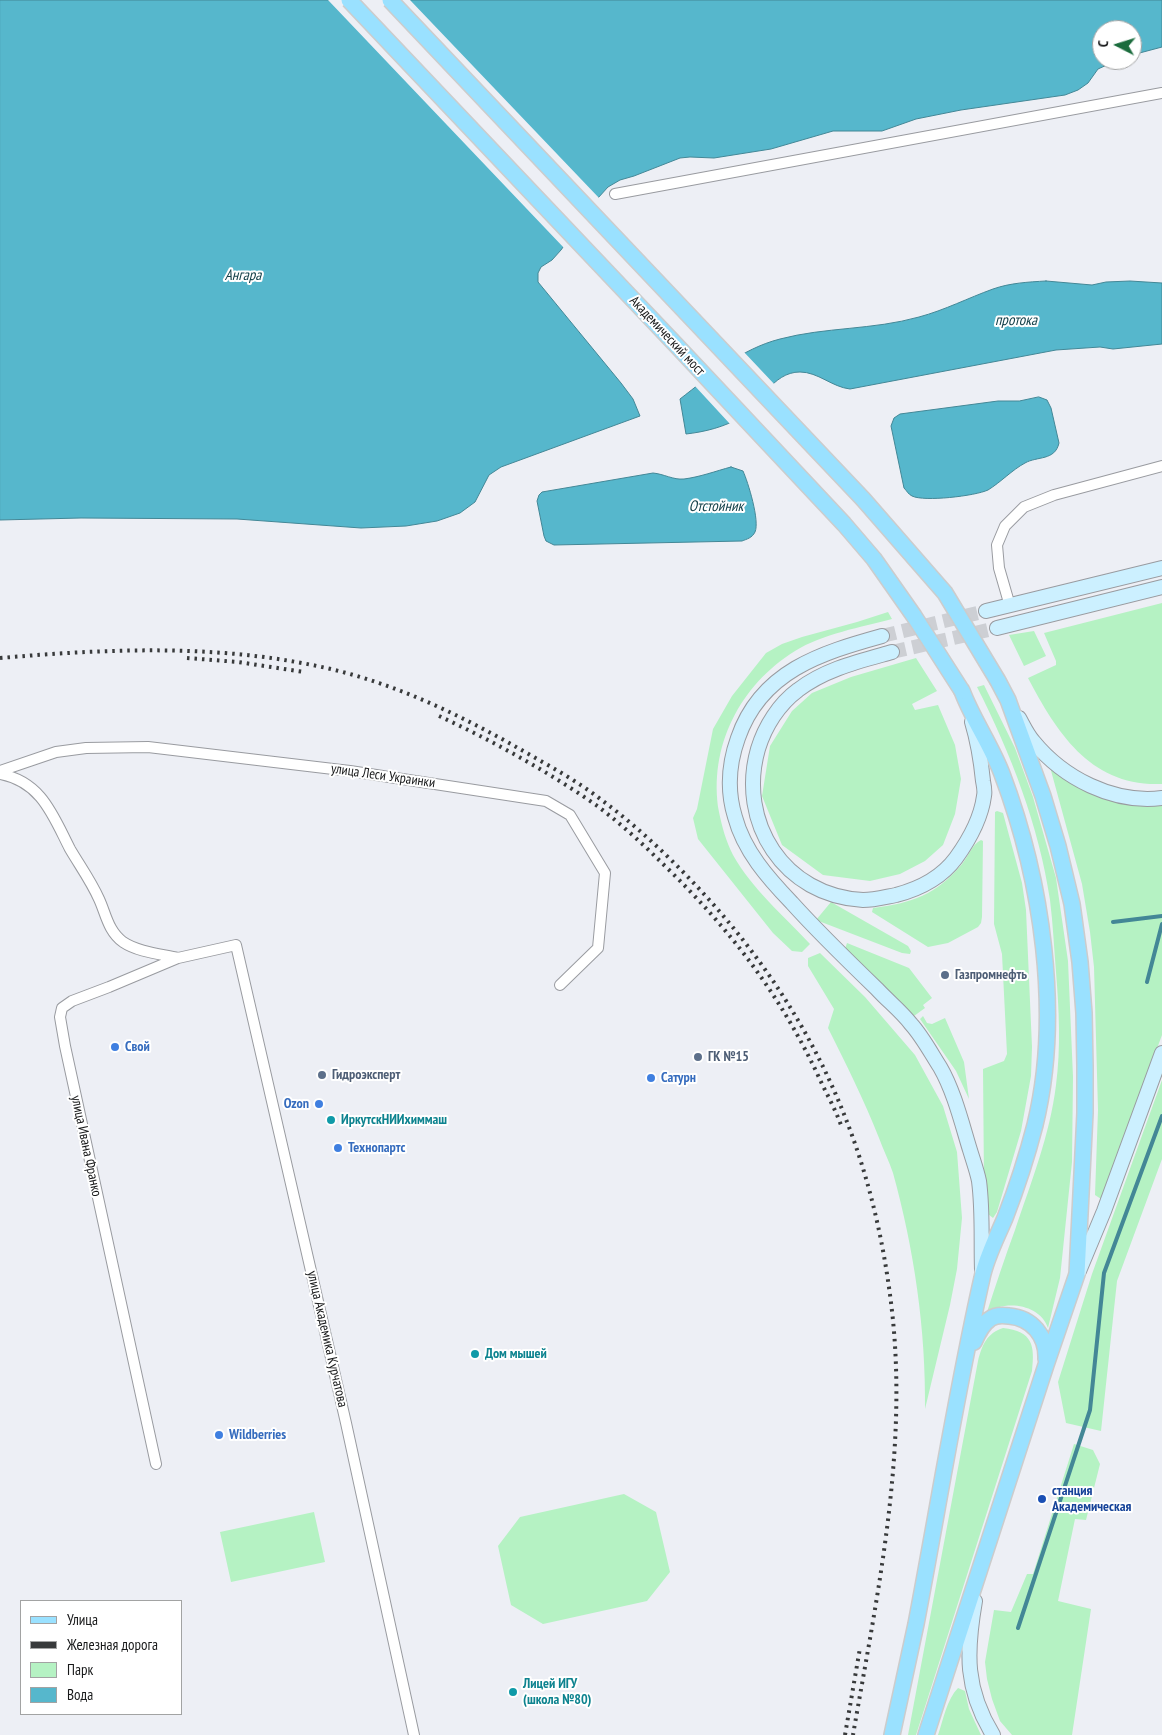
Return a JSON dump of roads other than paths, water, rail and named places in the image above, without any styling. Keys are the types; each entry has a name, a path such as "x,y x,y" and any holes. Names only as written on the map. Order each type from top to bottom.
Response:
{"main road":[{"name":"Академический мост","path":"348,0 684,353 874,558 962,691 968,709 1001,771 1023,841 1037,905 1046,992 1046,1056 1044,1080 1036,1122 1020,1176 982,1274 964,1368"},
{"path":"390,0 863,499 945,593 1031,738 1051,760 1071,775 1099,789 1124,796 1162,798"},
{"path":"986,611 1162,568"},
{"path":"997,628 1162,587"},
{"path":"882,636 837,649 804,662 763,693 749,712 735,748 730,770 732,805 744,840 770,880 912,1024 941,1070 962,1124 978,1179 981,1201 982,1274"},
{"path":"892,652 843,667 805,685 790,696 776,712 762,737 753,773 752,792 755,808 759,825 768,843 778,857 793,872 828,892 842,897 863,900 887,897 917,888 943,872 954,861 969,839 984,796 978,744 968,709"},
{"path":"1008,700 1043,796 1058,846 1072,904 1080,962 1085,1066 1077,1274"},
{"path":"926,1735 1077,1274 1104,1211 1162,1053"},
{"path":"892,1735 916,1624 940,1485 964,1368 975,1339 984,1324 993,1317 1021,1318 1036,1328 1046,1347 1046,1365"},
{"path":"982,1563 972,1619 969,1664 972,1686 978,1706 994,1735"}],"street":[{"path":"615,194 1162,92"},
{"path":"1010,606 998,568 997,544 1005,526 1024,507 1054,494 1162,466"},
{"name":"улица Леси Украинки","path":"0,772 56,752 86,748 148,747 350,771 546,801 570,815 605,873 598,948 560,985"},
{"path":"0,772 34,789 44,802 90,881 114,934 124,942 145,951 178,958"},
{"name":"улица Ивана Франко","path":"156,1464 64,1046 60,1017 62,1008 72,1001 178,958 236,945"},
{"name":"улица Академика Курчатова","path":"236,945 346,1423 414,1735"}],"water":[{"name":"Ангара","path":"0,0 1162,0 1162,47 1142,52 1142,20 1092,20 1092,70 1097,70 1088,83 1078,90 1065,95 961,110 916,119 882,131 833,131 771,149 714,158 680,158 620,180 608,187 561,250 552,260 541,267 538,273 538,282 621,383 633,399 640,416 501,467 489,475 475,502 460,513 437,521 406,526 361,528 237,519 81,518 0,520"},
{"name":"протока","path":"1046,281 1092,285 1106,282 1130,281 1162,283 1162,344 1113,349 1100,347 1056,350 850,389 837,386 813,374 790,373 774,383 748,412 741,417 728,424 686,434 680,399 739,356 766,343 814,332 902,321 938,311 999,287"},
{"path":"1039,397 1047,400 1051,408 1059,443 1054,453 1025,463 993,487 981,492 950,498 918,498 912,496 904,488 891,426 894,418 900,414 998,401 1019,401"},
{"name":"Отстойник","path":"731,467 743,471 755,511 755,532 751,537 742,541 554,545 546,541 544,536 537,501 542,492 653,473 676,479 684,479"}],"waterway":[{"path":"1113,922 1162,916"},
{"path":"1147,982 1162,924"},
{"path":"1018,1628 1090,1410 1104,1273 1162,1116"}],"tunnel":[{"path":"882,636 986,611"},
{"path":"892,652 997,628"}],"railway":[{"path":"0,658 80,652 199,651 278,659 317,666 368,679 393,688 441,708 488,731 592,793 647,837 674,863 713,904 750,949 783,996 811,1043 835,1093 855,1144 871,1197 883,1253 892,1311 896,1364 896,1418 893,1471 880,1577 853,1735"},
{"path":"187,658 238,662 304,672"},
{"path":"439,716 519,757 558,780 614,819 656,857 733,940 773,994 807,1053 842,1128"},
{"path":"845,1735 860,1648"}],"place":[{"name":"Газпромнефть","path":"945,975"},
{"name":"Свой","path":"115,1047"},
{"name":"ГК №15","path":"698,1057"},
{"name":"Гидроэксперт","path":"322,1075"},
{"name":"Сатурн","path":"651,1078"},
{"name":"Ozon","path":"319,1104"},
{"name":"ИркутскНИИхиммаш","path":"331,1120"},
{"name":"Технопартс","path":"338,1148"},
{"name":"Дом мышей","path":"475,1354"},
{"name":"Wildberries","path":"219,1435"},
{"name":"станция Академическая","path":"1042,1499"},
{"name":"Лицей ИГУ (школа №80)","path":"513,1692"}]}
